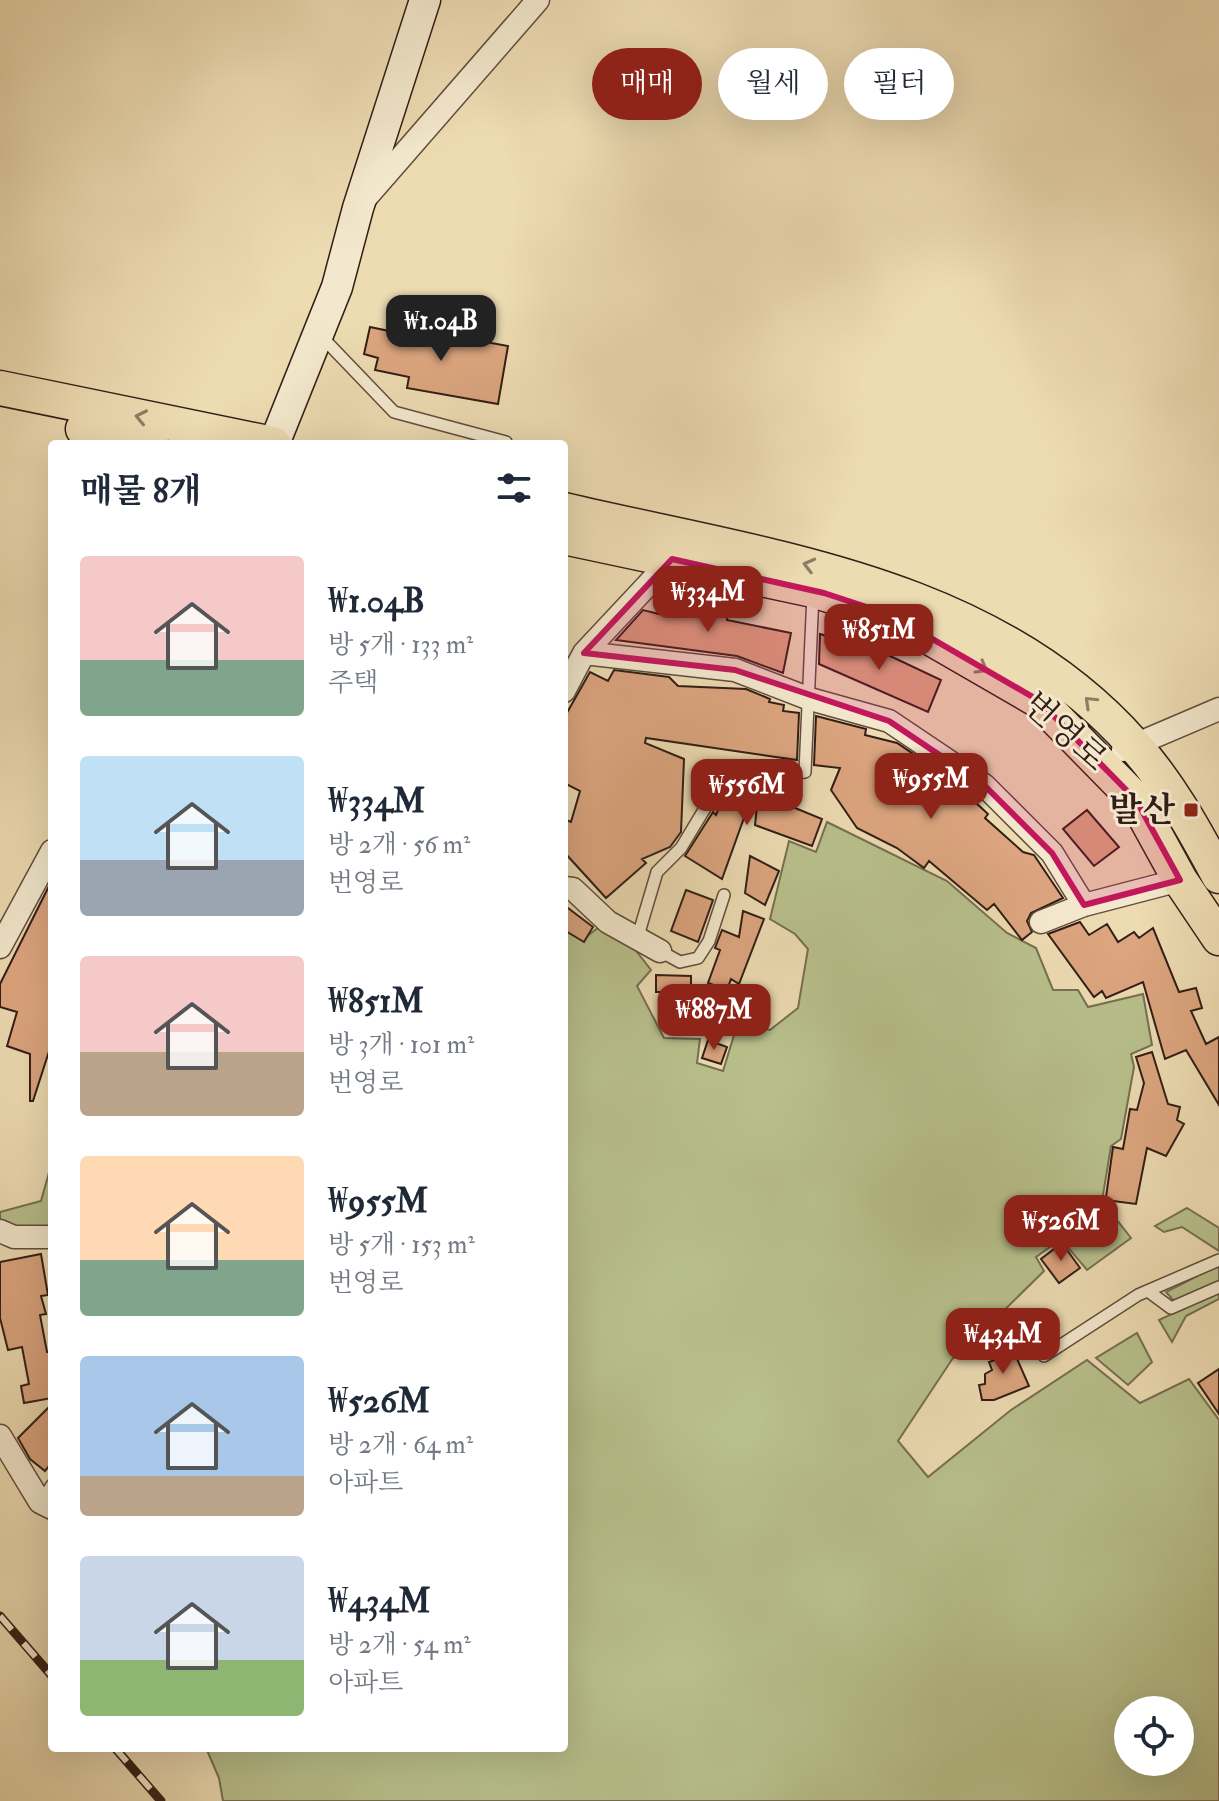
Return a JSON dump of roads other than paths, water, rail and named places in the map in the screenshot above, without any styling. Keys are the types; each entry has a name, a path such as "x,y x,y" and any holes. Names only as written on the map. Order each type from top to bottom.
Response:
{"main road":[{"path":"0,388 254,440"},
{"path":"0,412 132,440"},
{"name":"번영로","path":"568,511 825,569 924,602 998,636 1077,690 1134,744 1186,819 1219,876"},
{"name":"번영로","path":"568,538 813,590 891,615 1038,700 1136,800 1180,880 1219,938"}],"street":[{"path":"275,440 337,287 358,208 425,0"},
{"path":"358,208 538,0"},
{"path":"568,683 584,653 672,559"},
{"path":"584,653 735,670 810,699 889,721 984,785 1052,853 1084,905"},
{"path":"1102,764 1134,744 1219,709"},
{"path":"0,947 48,858"},
{"path":"1041,922 1084,905 1180,880"},
{"path":"568,888 573,889 608,922 660,951"},
{"path":"0,1231 14,1237 48,1237"},
{"path":"0,1436 48,1499"}],"lane":[{"path":"319,333 394,412 499,440"},
{"path":"638,936 657,872 681,848 722,780 805,772 813,590"},
{"path":"660,951 680,962 698,958 709,941 724,895"},
{"path":"1044,1356 1148,1291 1219,1260"},
{"path":"1148,1291 1171,1308 1219,1287"}],"railway":[{"path":"0,1616 48,1671"},
{"path":"118,1752 161,1801"}],"place":[{"name":"발산","path":"1191,810"}]}
